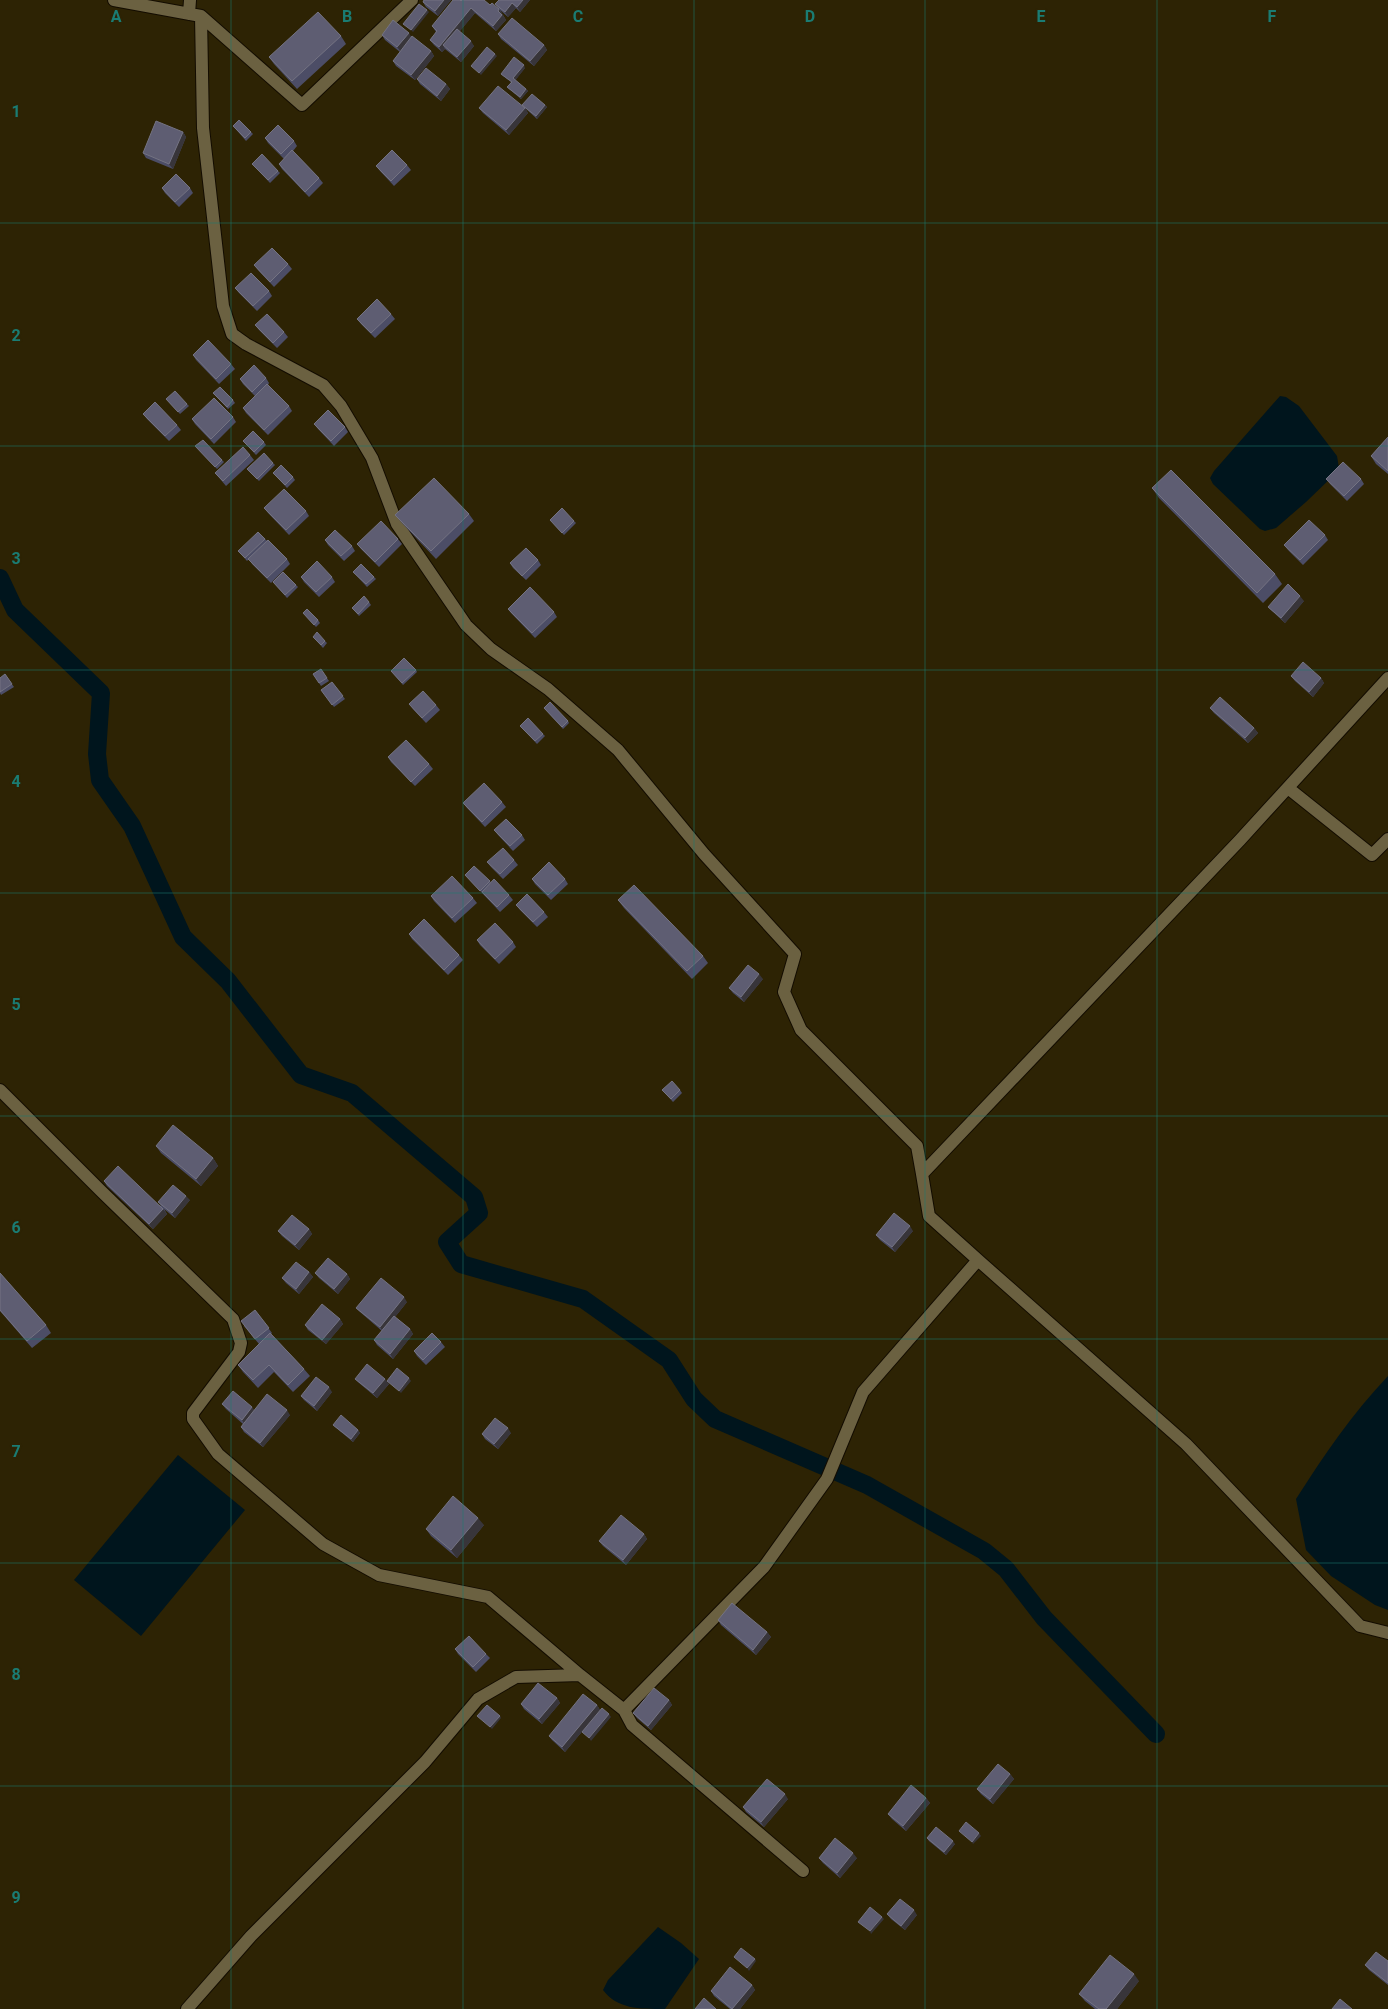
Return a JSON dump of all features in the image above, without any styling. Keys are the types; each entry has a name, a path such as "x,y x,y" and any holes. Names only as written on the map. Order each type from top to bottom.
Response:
{"street":[{"path":"114,0 195,15 302,105 412,0"},
{"path":"190,0 195,15 203,128 223,306 232,334 246,344 323,385 341,406 372,458 397,524 466,625 491,649 548,689 618,750 704,854 795,954 784,992 801,1030 917,1146 929,1216 1186,1444 1360,1626 1388,1633"},
{"path":"922,1174 1288,788 1388,678"},
{"path":"1288,788 1372,855 1388,839"},
{"path":"0,1090 100,1191 233,1319 241,1343 239,1352 193,1413 193,1419 218,1454 324,1544 379,1574 488,1597 624,1710 632,1725 803,1871"},
{"path":"624,1710 764,1567 827,1479 863,1392 978,1260"},
{"path":"188,2009 251,1936 425,1762 478,1699 516,1678 580,1675"}],"water":[{"path":"1280,396 1286,397 1299,406 1337,456 1339,468 1306,502 1276,528 1265,531 1260,529 1213,484 1210,478 1214,471"},
{"path":"1388,1376 1388,1610 1375,1605 1331,1576 1306,1550 1296,1499 1339,1435"},
{"path":"178,1455 245,1510 141,1636 74,1580"},
{"path":"658,1927 681,1943 699,1959 665,2009 630,2007 615,2001 603,1990 608,1980"}],"building":[{"path":"424,0 444,0 435,11 423,2"},
{"path":"453,0 484,0 490,5 492,3 499,9 498,11 502,15 493,26 471,8 439,47 430,40 437,31 432,26"},
{"path":"499,0 523,0 517,7 512,3 505,12 495,4"},
{"path":"419,4 427,10 411,30 403,24"},
{"path":"318,12 341,36 292,81 269,57"},
{"path":"512,18 544,45 530,61 498,34"},
{"path":"393,20 409,33 397,47 382,35"},
{"path":"457,29 471,41 457,57 443,45"},
{"path":"412,36 431,51 411,75 393,61"},
{"path":"487,47 495,54 479,73 471,66"},
{"path":"514,57 524,65 513,78 526,89 520,97 507,87 512,82 501,74"},
{"path":"426,68 446,84 437,96 417,79"},
{"path":"498,86 525,108 506,130 479,108"},
{"path":"532,94 545,105 536,116 522,105"},
{"path":"239,120 251,132 245,138 233,126"},
{"path":"156,121 183,132 169,164 143,153"},
{"path":"278,125 294,141 281,154 265,138"},
{"path":"292,150 319,178 305,192 279,164"},
{"path":"392,150 407,165 391,181 376,166"},
{"path":"262,154 278,171 268,180 252,164"},
{"path":"176,174 190,188 175,202 162,188"},
{"path":"272,248 288,264 270,282 254,265"},
{"path":"251,273 269,291 253,306 235,288"},
{"path":"377,299 391,314 371,333 357,319"},
{"path":"267,314 284,332 273,343 255,325"},
{"path":"208,340 231,364 216,379 193,355"},
{"path":"254,365 266,378 252,392 240,379"},
{"path":"267,384 289,406 264,430 243,408"},
{"path":"220,387 233,400 227,407 213,393"},
{"path":"175,391 187,404 178,412 166,399"},
{"path":"214,398 233,417 211,439 192,419"},
{"path":"155,402 177,425 165,436 143,414"},
{"path":"328,410 345,427 331,441 314,424"},
{"path":"253,431 264,442 254,452 243,441"},
{"path":"1388,437 1388,471 1371,456"},
{"path":"203,440 222,460 215,467 195,446"},
{"path":"243,447 250,455 223,481 215,473"},
{"path":"264,453 273,463 257,479 247,469"},
{"path":"1343,462 1361,479 1344,496 1326,479"},
{"path":"281,465 293,477 285,485 273,473"},
{"path":"1171,470 1275,574 1257,593 1152,488"},
{"path":"434,478 469,514 431,551 395,515"},
{"path":"284,489 306,511 286,530 264,508"},
{"path":"562,508 574,521 562,533 550,520"},
{"path":"1309,520 1325,535 1300,560 1284,545"},
{"path":"381,521 398,539 375,562 357,544"},
{"path":"335,530 352,546 341,556 325,540"},
{"path":"258,532 265,539 245,558 238,551"},
{"path":"268,540 287,559 267,578 248,559"},
{"path":"526,548 538,560 522,576 510,563"},
{"path":"317,561 332,577 316,592 301,577"},
{"path":"361,564 374,577 366,584 353,572"},
{"path":"283,572 296,585 285,595 273,582"},
{"path":"1288,584 1300,596 1281,618 1268,607"},
{"path":"530,587 554,612 532,633 508,609"},
{"path":"364,596 369,602 358,614 352,608"},
{"path":"307,609 318,620 314,625 303,613"},
{"path":"317,632 325,641 321,645 313,637"},
{"path":"404,658 416,670 402,683 391,671"},
{"path":"1303,662 1321,678 1309,692 1291,676"},
{"path":"321,669 327,678 319,683 313,674"},
{"path":"5,674 12,684 0,692 0,678"},
{"path":"332,682 343,696 332,705 321,690"},
{"path":"423,691 436,705 422,718 409,704"},
{"path":"1220,697 1254,728 1245,738 1210,708"},
{"path":"550,702 568,721 562,727 544,708"},
{"path":"528,718 543,734 535,741 520,726"},
{"path":"406,740 429,764 411,782 388,757"},
{"path":"484,783 502,802 482,822 463,803"},
{"path":"506,819 522,835 510,846 494,830"},
{"path":"503,848 514,860 500,874 487,862"},
{"path":"549,862 565,879 548,895 532,879"},
{"path":"474,866 490,881 480,891 465,875"},
{"path":"452,876 473,898 452,918 431,896"},
{"path":"494,879 509,895 497,907 482,892"},
{"path":"634,885 703,956 687,971 618,900"},
{"path":"527,894 544,912 533,922 516,905"},
{"path":"424,919 459,955 444,970 409,934"},
{"path":"495,923 513,942 495,959 477,940"},
{"path":"748,965 759,974 741,997 729,988"},
{"path":"672,1081 680,1090 671,1099 662,1090"},
{"path":"173,1125 213,1158 196,1179 156,1146"},
{"path":"118,1166 163,1209 149,1224 104,1181"},
{"path":"173,1185 186,1196 172,1213 158,1202"},
{"path":"894,1213 910,1226 892,1247 876,1235"},
{"path":"292,1215 309,1229 295,1245 278,1231"},
{"path":"328,1258 347,1274 334,1289 315,1273"},
{"path":"296,1262 309,1272 296,1289 282,1278"},
{"path":"0,1273 46,1325 27,1341 0,1310"},
{"path":"381,1278 404,1297 380,1327 356,1308"},
{"path":"322,1304 340,1319 322,1340 305,1325"},
{"path":"255,1310 269,1328 255,1339 241,1321"},
{"path":"394,1316 410,1329 390,1354 374,1340"},
{"path":"270,1333 304,1369 288,1385 269,1365 253,1380 238,1365"},
{"path":"432,1333 441,1342 423,1360 414,1351"},
{"path":"367,1364 385,1379 373,1393 355,1379"},
{"path":"397,1368 409,1378 399,1391 387,1381"},
{"path":"316,1377 329,1387 314,1406 301,1396"},
{"path":"233,1391 252,1407 242,1420 222,1404"},
{"path":"267,1394 287,1410 260,1443 241,1427"},
{"path":"341,1415 358,1430 351,1439 333,1425"},
{"path":"495,1418 508,1428 494,1444 482,1434"},
{"path":"453,1496 478,1518 451,1550 426,1529"},
{"path":"621,1515 644,1534 623,1560 599,1541"},
{"path":"732,1603 767,1632 753,1650 718,1620"},
{"path":"469,1636 486,1654 473,1667 455,1649"},
{"path":"538,1683 557,1698 539,1719 521,1704"},
{"path":"654,1688 669,1700 648,1726 633,1713"},
{"path":"583,1694 597,1705 562,1747 549,1736"},
{"path":"487,1705 500,1716 490,1727 477,1716"},
{"path":"602,1708 609,1714 589,1738 582,1732"},
{"path":"998,1764 1010,1774 990,1799 977,1789"},
{"path":"767,1779 785,1794 761,1822 743,1807"},
{"path":"911,1785 926,1798 903,1826 888,1814"},
{"path":"966,1822 979,1833 972,1842 959,1831"},
{"path":"936,1827 953,1841 944,1852 927,1838"},
{"path":"835,1838 853,1853 837,1873 819,1858"},
{"path":"900,1899 914,1910 901,1926 887,1914"},
{"path":"870,1907 882,1917 870,1931 858,1922"},
{"path":"741,1948 755,1959 747,1968 734,1957"},
{"path":"1376,1952 1388,1961 1388,1983 1365,1965"},
{"path":"1110,1955 1134,1974 1106,2009 1099,2009 1079,1994"},
{"path":"730,1967 752,1985 732,2009 711,1991"},
{"path":"704,1998 716,2009 695,2009"},
{"path":"1340,1999 1352,2009 1332,2009"}],"waterway":[{"path":"0,578 15,610 101,693 97,754 100,780 132,826 183,937 228,981 301,1075 352,1093 474,1197 479,1213 447,1242 461,1264 583,1299 669,1360 694,1399 715,1419 867,1485 984,1551 1006,1569 1044,1618 1156,1734"}]}
